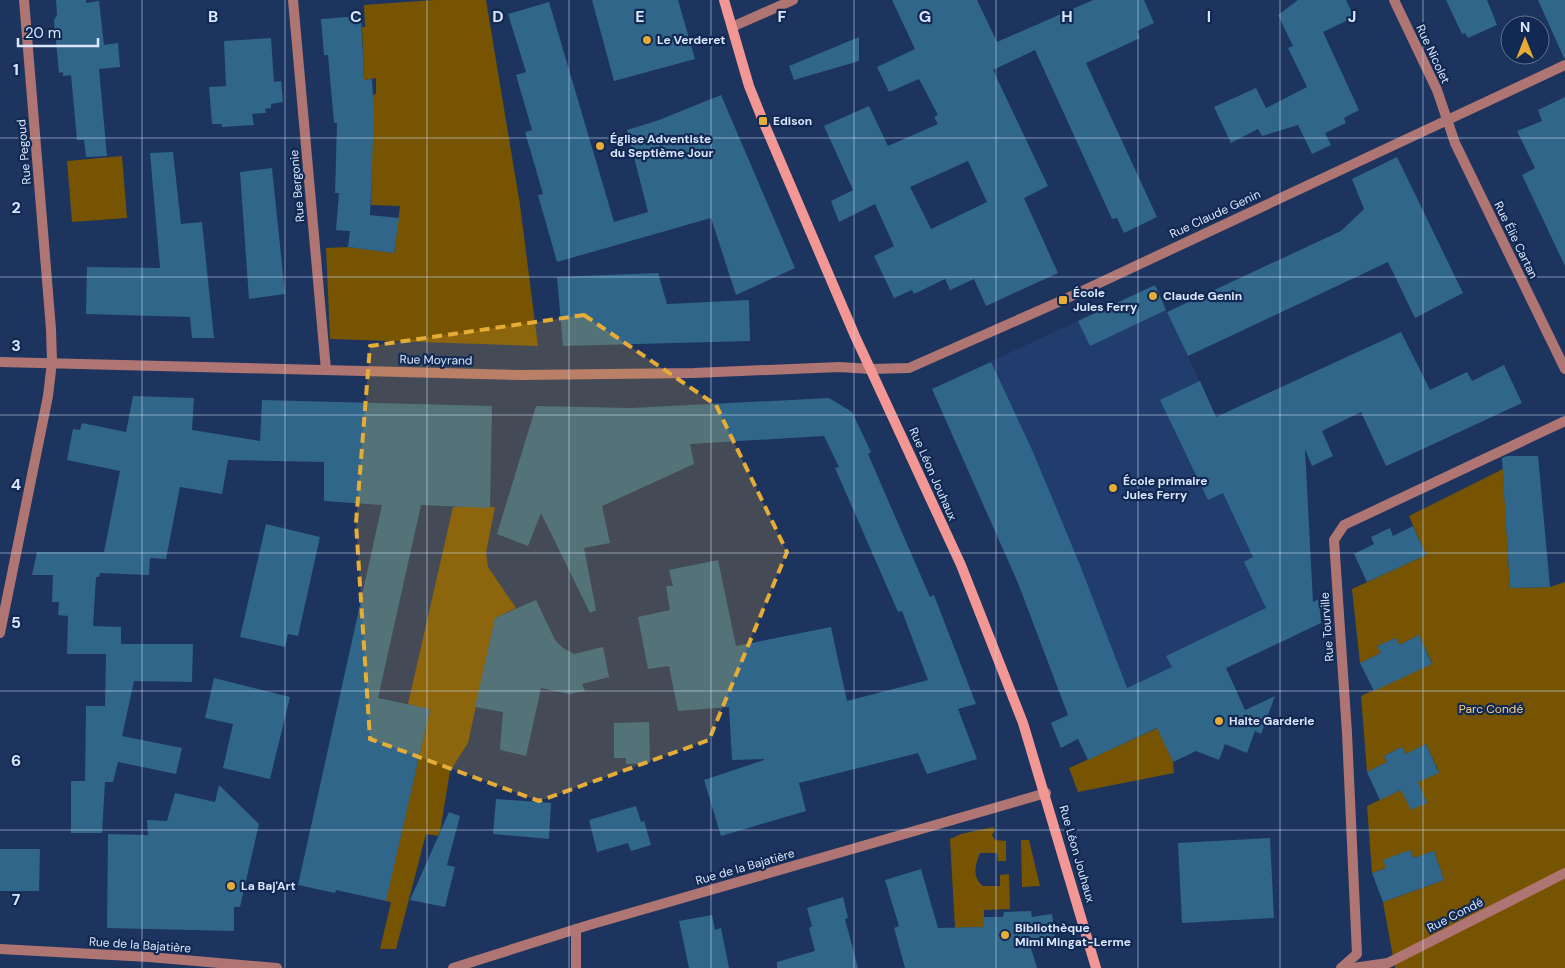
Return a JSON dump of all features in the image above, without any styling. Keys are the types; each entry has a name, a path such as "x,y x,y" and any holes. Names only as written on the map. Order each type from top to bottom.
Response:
{"street":[{"name":"Rue Pegoud","path":"0,633 48,396 52,362 51,329 24,0"},
{"name":"Rue Bergonie","path":"293,0 326,370"},
{"name":"Rue Léon Jouhaux","path":"724,0 749,86 762,121 960,565 1023,723 1046,793 1096,968"},
{"path":"732,27 793,0"},
{"name":"Rue Nicolet","path":"1394,0 1437,90 1448,121"},
{"name":"Rue Claude Genin","path":"871,369 909,368 1063,300 1448,121 1565,64"},
{"name":"Rue Élie Cartan","path":"1448,121 1455,143 1565,369"},
{"name":"Rue Moyrand","path":"0,362 522,375 694,373 839,367 871,369"},
{"name":"Rue Tourville","path":"1341,968 1357,954 1347,733 1334,540 1344,525 1565,422"},
{"name":"Rue de la Bajatière","path":"453,968 576,929 1046,793"},
{"name":"Rue Condé","path":"1357,968 1388,963 1565,873"},
{"path":"576,929 576,968"},
{"name":"Rue de la Bajatière","path":"0,949 148,957 277,968"}],"highlighted area":[{"path":"584,315 716,405 787,552 709,740 539,801 370,739 356,523 370,346"}],"shaded area":[{"name":"École primaire Jules Ferry","path":"1155,285 1246,482 1292,612 1127,688 1121,674 1061,697 1018,583 932,389"}],"green space":[{"path":"434,0 486,0 520,205 538,346 330,339 326,248 348,247 394,253 400,206 371,205 372,95 376,94 376,78 364,80 362,27 365,27 364,5"},
{"path":"122,156 127,218 72,222 67,161"},
{"name":"Parc Condé","path":"1503,469 1510,588 1550,587 1565,582 1565,968 1395,968 1383,902 1444,880 1434,851 1413,858 1410,850 1386,868 1372,873 1367,806 1439,772 1426,744 1406,754 1402,747 1384,756 1387,762 1367,772 1361,696 1432,663 1419,635 1399,645 1396,638 1378,646 1381,653 1360,663 1352,589 1426,555 1409,516"},
{"path":"453,507 495,507 486,553 488,567 516,608 495,618 468,743 450,771 440,832 438,836 426,834 396,949 380,949 391,902 385,901 430,710 408,704"},
{"path":"1158,728 1173,762 1174,773 1078,792 1069,768"},
{"path":"993,827 995,830 992,835 995,840 1006,841 1006,861 998,861 997,853 980,853 976,866 976,875 983,886 1000,886 1000,875 1009,874 1010,909 984,910 984,927 955,928 950,839 961,834"},
{"path":"1021,840 1029,840 1040,886 1022,887"}],"building":[{"path":"56,0 86,0 86,3 99,1 104,45 118,43 120,67 99,69 107,156 86,157 84,140 77,140 71,75 63,76 63,72 59,73 54,20 57,15"},
{"name":"Le Verderet","path":"592,0 678,0 695,59 614,81"},
{"path":"892,0 977,0 997,42 1093,0 1144,0 1154,23 1137,31 1140,38 1086,63 1157,217 1124,233 1117,218 1112,219 1035,50 993,70 1048,186 1024,198 1058,273 986,306 974,279 950,290 945,279 914,294 912,290 894,298 874,256 894,246 875,204 839,222 831,201 853,190 824,126 869,106 888,146 938,124 934,117 938,115 919,79 889,92 877,67 915,49","holes":["968,161 987,202 931,229 910,187"]},
{"path":"1298,0 1346,0 1354,17 1323,32 1359,110 1344,118 1346,123 1325,133 1331,145 1312,154 1298,125 1262,136 1258,129 1231,143 1214,107 1256,88 1266,108 1307,87 1288,48 1293,46 1278,15"},
{"path":"1446,0 1487,0 1497,25 1468,38 1465,33 1462,34"},
{"path":"1538,0 1565,0 1565,58 1550,27 1550,15 1545,15"},
{"path":"549,2 614,222 648,212 627,130 659,120 721,95 795,268 736,295 711,218 557,262 538,195 543,194 525,132 532,130 516,75 526,72 508,14"},
{"path":"361,16 364,80 372,79 374,116 370,215 399,218 394,253 348,247 350,231 336,230 339,193 335,193 337,123 334,123 328,55 324,55 321,19"},
{"path":"859,37 859,61 794,80 789,66"},
{"path":"271,38 274,82 281,81 283,102 271,104 271,108 265,109 266,113 252,114 254,125 222,127 222,124 212,124 209,87 226,86 224,41"},
{"path":"1565,97 1565,266 1522,175 1535,168 1517,131 1542,121 1538,110"},
{"path":"173,152 181,224 202,222 214,338 192,338 190,317 86,314 87,267 160,268 150,153"},
{"path":"1397,157 1463,293 1415,318 1388,262 1188,356 1167,312 1341,231 1364,209 1352,179"},
{"path":"272,168 285,294 249,299 240,172"},
{"path":"658,273 667,304 749,300 750,341 563,346 557,277"},
{"path":"1155,285 1166,310 1090,346 1078,321"},
{"path":"1401,332 1430,390 1467,372 1472,381 1504,365 1522,403 1386,466 1361,412 1322,431 1333,456 1312,466 1305,449 1313,602 1319,599 1321,623 1226,668 1245,710 1275,696 1261,734 1255,731 1247,753 1225,744 1219,760 1196,751 1173,762 1157,728 1088,760 1078,739 1061,748 1051,723 1068,715 1018,583 932,389 991,362 1033,452 1080,565 1127,688 1172,667 1166,656 1266,608 1244,562 1253,557 1223,493 1208,500 1160,400 1200,381 1216,417"},
{"path":"133,396 194,398 192,430 260,441 262,400 492,406 490,508 421,505 378,698 430,709 386,901 336,890 335,893 298,885 382,505 324,501 324,462 228,460 222,494 180,487 166,559 150,558 149,575 100,573 99,577 96,577 93,626 121,627 121,644 193,644 192,682 134,681 122,736 182,748 176,774 118,762 113,782 105,782 102,833 71,833 71,781 85,781 86,706 105,706 106,654 67,654 68,616 58,615 59,602 52,602 53,575 32,575 37,552 104,552 120,471 67,460 73,429 80,430 82,423 126,432"},
{"path":"829,398 852,412 871,452 868,454 930,597 934,595 976,704 958,709 977,759 927,774 918,753 799,783 806,811 721,836 704,780 764,759 732,760 729,707 678,711 669,666 648,669 638,617 670,610 666,586 673,586 669,570 718,560 736,646 831,627 847,701 928,680 902,611 898,612 835,468 839,467 824,436 690,444 694,464 602,506 610,543 584,548 596,610 590,613 541,513 528,546 497,534 536,406 631,408"},
{"path":"1507,456 1538,456 1550,587 1510,588 1502,458"},
{"path":"266,524 320,537 298,636 288,634 285,647 240,637"},
{"path":"1413,526 1426,555 1367,582 1354,554 1374,544 1371,537 1390,528 1393,536"},
{"path":"536,600 555,640 563,648 574,654 603,647 609,677 582,684 585,691 570,694 541,688 526,756 500,750 503,712 475,707 495,618"},
{"path":"1419,635 1432,664 1374,691 1360,663 1381,653 1377,646 1396,638 1399,645"},
{"path":"214,678 290,697 270,779 223,768 233,724 205,718"},
{"path":"649,722 650,763 626,764 626,758 614,758 614,723"},
{"path":"1426,744 1439,773 1418,782 1427,803 1411,810 1401,790 1380,800 1367,772 1387,762 1384,756 1402,747 1406,754"},
{"path":"219,785 259,824 240,907 234,907 234,931 107,928 108,834 148,835 147,820 167,821 175,793 215,802"},
{"path":"496,799 551,803 549,839 493,834"},
{"path":"636,806 641,822 644,821 651,845 631,851 628,843 597,852 589,820"},
{"path":"449,812 460,816 447,865 455,867 445,907 410,900"},
{"path":"1270,838 1274,918 1182,923 1178,843"},
{"path":"0,849 40,849 39,891 0,891"},
{"path":"1410,850 1413,858 1434,851 1444,880 1383,902 1372,873 1386,868 1383,860"},
{"path":"921,869 938,928 984,927 984,917 1003,917 1004,912 1031,911 1032,917 1052,914 1056,943 1030,945 1037,968 905,968 894,928 899,926 885,880"},
{"path":"843,897 848,918 845,919 858,968 777,968 777,962 815,951 809,928 812,926 807,908"},
{"path":"712,915 715,930 721,928 729,968 689,968 679,921"}],"place":[{"name":"Le Verderet","path":"647,40"},
{"name":"Edison","path":"763,121"},
{"name":"Église Adventiste du Septième Jour","path":"600,146"},
{"name":"Claude Genin","path":"1153,296"},
{"name":"École Jules Ferry","path":"1063,300"},
{"name":"École primaire Jules Ferry","path":"1113,488"},
{"name":"Halte Garderie","path":"1219,721"},
{"name":"La Baj'Art","path":"231,886"},
{"name":"Bibliothèque Mimi Mingat-Lerme","path":"1005,935"}]}
